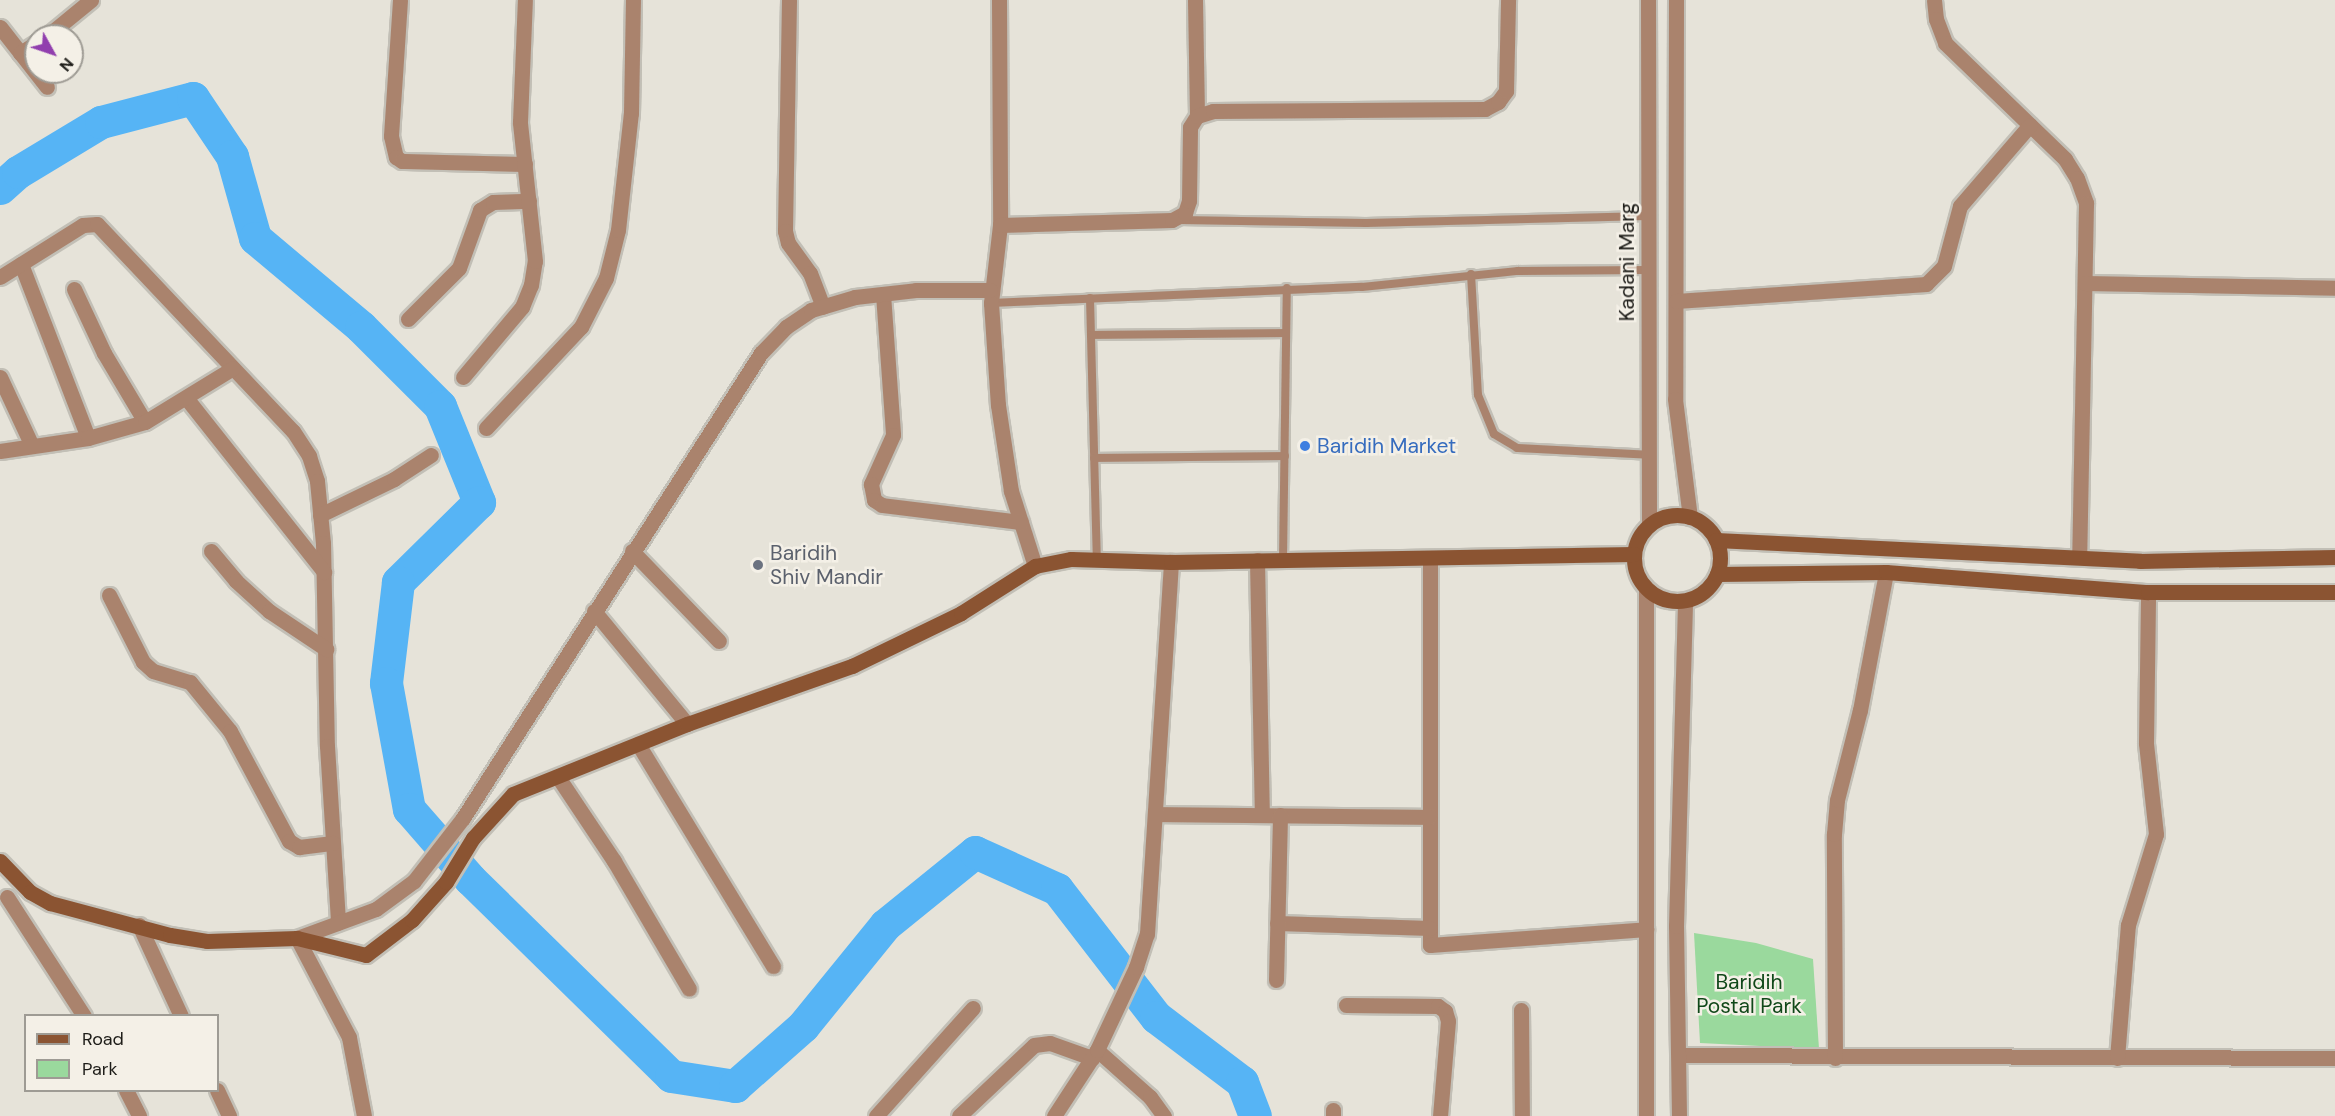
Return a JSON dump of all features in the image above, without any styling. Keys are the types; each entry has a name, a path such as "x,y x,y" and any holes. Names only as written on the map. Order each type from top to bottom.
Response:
{"street":[{"path":"62,24 91,0"},
{"path":"400,0 391,136 396,157 402,161 525,164"},
{"path":"463,377 522,307 531,285 536,261 520,122 525,0"},
{"path":"486,428 580,327 606,278 618,230 632,113 633,0"},
{"path":"789,0 785,231 788,243 810,273 823,307"},
{"path":"999,0 1000,225 990,296 998,405 1011,491 1035,566"},
{"path":"1000,225 1172,220 1185,213 1189,201 1190,127 1197,116 1195,0"},
{"path":"1197,116 1213,111 1485,109 1498,102 1506,91 1508,0"},
{"name":"Kadani Marg","path":"1647,0 1649,525"},
{"path":"1676,0 1675,399 1690,517"},
{"path":"1934,0 1936,19 1945,43 2065,159 2078,178 2086,203 2079,556"},
{"path":"0,27 47,87"},
{"path":"20,53 24,50"},
{"path":"1676,301 1926,284 1944,266 1960,206 2030,126"},
{"path":"408,319 459,268 480,210 493,202 529,201"},
{"path":"0,277 83,225 97,225 293,431 309,456 317,481 324,572 333,843 338,923"},
{"path":"21,264 88,438"},
{"path":"2085,283 2335,288"},
{"path":"74,289 104,353 145,423"},
{"path":"883,294 893,435 890,449 871,484 874,500 882,505 1021,522"},
{"path":"297,938 376,909 414,880 463,818 761,353 786,327 823,307 883,294 990,296"},
{"path":"0,451 88,438 145,423 187,399 233,368"},
{"path":"0,377 32,446"},
{"path":"187,399 324,572"},
{"path":"320,515 394,479 431,455"},
{"path":"1676,515 1690,517 1702,523 1716,540 1720,560 1717,574 1710,586 1685,601 1657,597 1646,588 1638,577 1634,554 1640,536 1649,525 1676,515"},
{"path":"1716,540 2079,556 2140,561 2335,557"},
{"path":"211,551 236,581 269,610 326,649"},
{"path":"632,551 719,641"},
{"path":"0,861 30,892 50,903 207,941 297,938 366,955 412,920 446,882 473,838 513,794 687,724 852,666 961,613 1035,566 1071,559 1171,562 1634,554"},
{"path":"1430,558 1430,945 1646,929"},
{"path":"1257,560 1262,815"},
{"path":"1054,1116 1094,1054 1136,967 1147,934 1157,814 1171,562"},
{"path":"1717,574 1886,572 2148,592 2335,592"},
{"path":"1835,1058 1835,823 1886,572"},
{"path":"1646,588 1646,1116"},
{"path":"2117,1058 2128,925 2156,834 2146,743 2148,592"},
{"path":"109,595 143,662 153,670 190,682 230,731 289,841 299,847 333,843"},
{"path":"1679,1116 1676,926 1685,601"},
{"path":"594,611 687,724"},
{"path":"638,744 773,966"},
{"path":"558,777 614,861 689,989"},
{"path":"1157,814 1430,817"},
{"path":"1276,980 1280,815"},
{"path":"30,892 4,897 83,1014"},
{"path":"1277,923 1430,928"},
{"path":"139,925 180,1014"},
{"path":"297,938 349,1037 364,1116"},
{"path":"1346,1005 1438,1006 1445,1011 1448,1021 1440,1116"},
{"path":"876,1116 973,1008"},
{"path":"1521,1010 1522,1116"},
{"path":"959,1116 1034,1045 1050,1043 1094,1054 1150,1097 1164,1116"},
{"path":"1679,1055 1835,1058 2335,1058"},
{"path":"127,1092 139,1116"},
{"path":"218,1092 230,1116"}],"lane":[{"path":"1172,220 1366,223 1648,216"},
{"path":"990,296 1090,298 1362,286 1471,274 1648,270"},
{"path":"1471,274 1478,395 1494,434 1505,443 1525,449 1649,455"},
{"path":"1283,560 1287,288"},
{"path":"1090,298 1097,560"},
{"path":"1091,335 1286,333"},
{"path":"1094,458 1285,456"}],"green space":[{"name":"Baridih Postal Park","path":"1694,933 1756,943 1813,959 1819,1049 1700,1043"}],"waterway":[{"path":"0,188 18,172 101,122 193,98 232,156 255,238 361,327 440,406 479,502 398,582 386,683 409,809 470,879 671,1076 735,1086 803,1026 885,925 975,852 1057,889 1156,1017 1242,1082 1255,1116"}],"place":[{"name":"Baridih Market","path":"1305,446"},
{"name":"Baridih Shiv Mandir","path":"758,565"}]}
